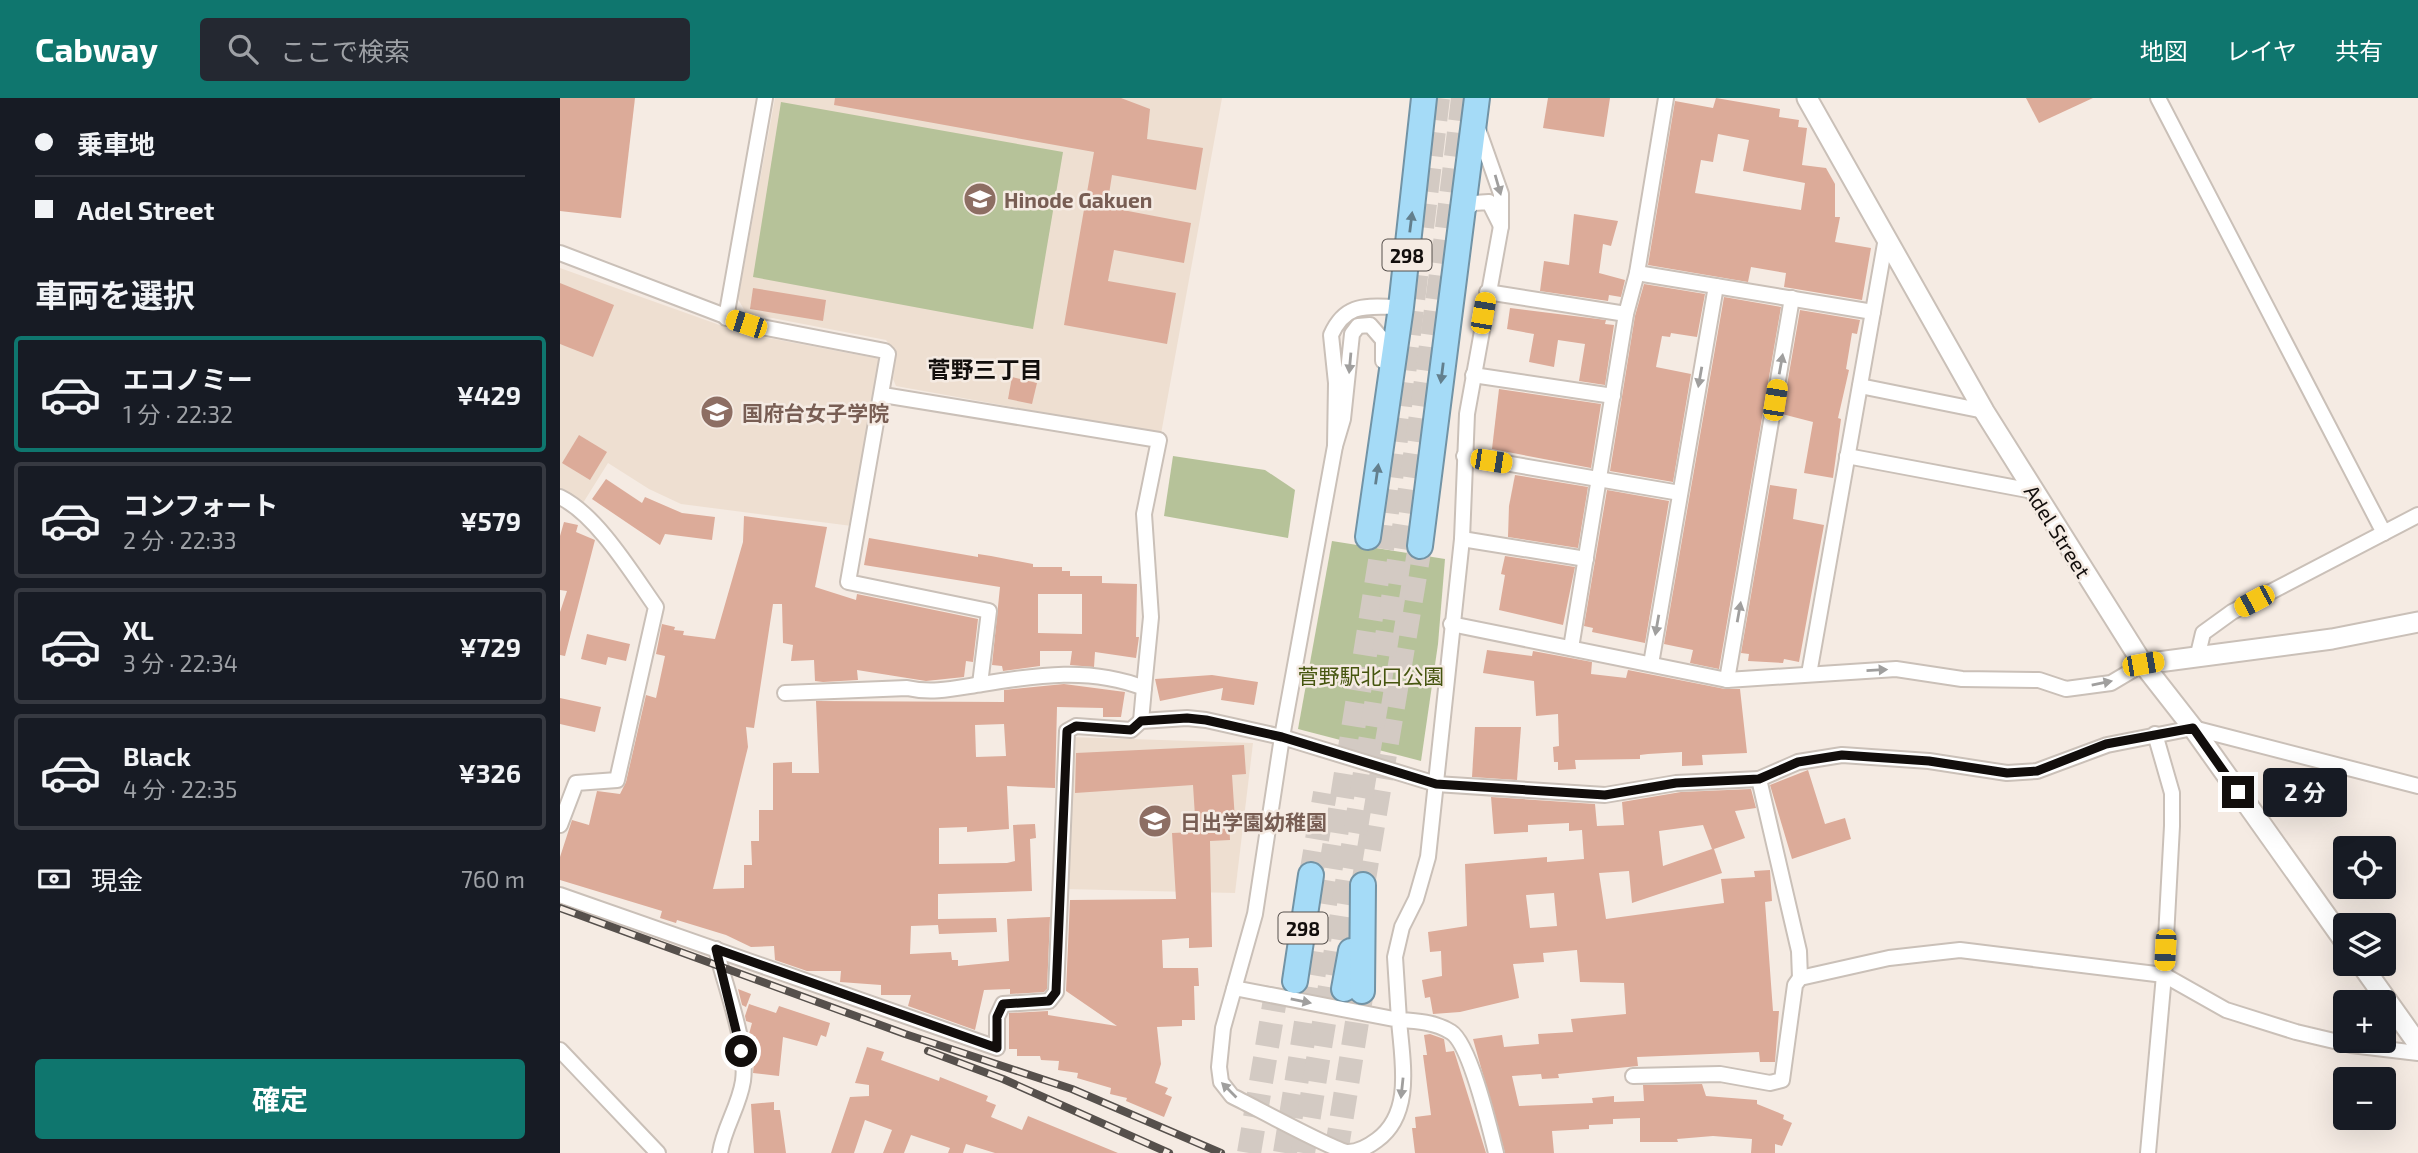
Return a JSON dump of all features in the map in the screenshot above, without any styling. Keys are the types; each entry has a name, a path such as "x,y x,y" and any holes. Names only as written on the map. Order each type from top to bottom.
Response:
{"highway":[{"name":"298","path":"1368,537 1401,307 1424,98"},
{"name":"298","path":"1420,546 1476,110"},
{"name":"298","path":"1287,979 1311,875"},
{"path":"1353,990 1363,885"}],"street":[{"path":"726,318 765,98"},
{"path":"1571,648 1626,314 1637,273 1666,98"},
{"name":"Adel Street","path":"1807,98 1984,411 2143,664 2193,728 2333,925"},
{"path":"2158,98 2384,533"},
{"path":"1390,385 1383,372 1384,340 1370,325 1358,327 1352,334 1343,419 1335,446 1282,737 1255,914 1223,1028 1219,1067 1221,1082 1232,1096 1346,1152 1368,1147 1390,1131 1400,1105 1404,1078 1395,957 1402,928 1416,899 1428,857 1462,539 1464,456 1473,375 1501,226 1501,194 1476,110"},
{"path":"1465,210 1474,203 1489,202 1496,210 1501,226"},
{"path":"1809,674 1886,237"},
{"path":"560,253 726,318 885,351 889,360 848,582 989,611 980,684"},
{"path":"1637,273 1873,312"},
{"path":"1651,664 1716,286"},
{"path":"1487,292 1626,314"},
{"path":"1727,680 1792,298"},
{"path":"1335,446 1336,383 1331,335 1334,328 1346,312 1366,307 1401,307"},
{"path":"1473,375 1613,396"},
{"path":"1860,386 1984,411"},
{"path":"883,395 1159,440 1144,514 1151,617 1141,721"},
{"path":"1464,456 1680,493"},
{"path":"1847,456 2033,491"},
{"path":"560,497 572,503 615,550 656,607 617,780 576,783 560,825"},
{"path":"2198,654 2203,633 2232,612 2418,515"},
{"path":"1462,539 1586,559"},
{"path":"1451,624 1727,680 1896,669 1962,679 2039,680 2066,689 2110,683 2143,664 2198,654 2332,639 2418,622"},
{"path":"785,693 907,688 920,691 960,689 980,684 1086,673 1144,688"},
{"path":"560,895 997,1048 997,1017 1003,1004 1049,1001 1056,992 1067,731 1076,726 1131,730 1141,721 1187,718 1282,737 1436,784 1605,795 1676,783 1759,779 1798,762 1842,755 1929,761 2007,773 2037,771 2106,744 2193,728 2418,786"},
{"path":"2148,1153 2164,975 2172,793 2155,734"},
{"path":"1633,1076 1720,1074 1770,1083 1782,1080 1795,985 1800,978 1799,951 1759,779"},
{"path":"716,949 736,1024 744,1078 736,1106 724,1132 720,1153"},
{"path":"1800,978 1889,958 1960,950 2164,975 2226,1010 2296,1032 2351,1045 2418,1053"},
{"path":"2370,976 2418,1044"},
{"path":"1234,989 1399,1020 1425,1021 1452,1032 1460,1040 1483,1103 1496,1153"},
{"path":"560,1050 658,1153"}],"shaded area":[{"name":"Hinode Gakuen","path":"775,98 1222,98 1161,434 896,386 893,379 896,354 886,340 746,313 738,299"},
{"name":"国府台女子学院","path":"560,268 742,333 885,360 852,526 681,504 649,489 608,463 583,503 560,492"},
{"name":"日出学園幼稚園","path":"1069,737 1253,743 1235,893 1065,889"}],"green space":[{"path":"781,102 1063,152 1033,329 753,277"},
{"path":"1173,456 1265,470 1295,490 1288,538 1164,516"},
{"name":"菅野駅北口公園","path":"1332,541 1445,559 1438,644 1421,761 1298,729"}],"building":[{"path":"560,98 635,98 621,218 560,211"},
{"path":"835,98 1121,98 1150,109 1147,139 1203,148 1196,190 1112,175 1107,207 1191,223 1184,263 1114,250 1108,281 1176,293 1167,344 1064,325 1094,152 834,105"},
{"path":"1548,98 1610,98 1604,137 1543,128"},
{"path":"1716,98 1780,109 1779,117 1799,120 1798,127 1807,128 1802,165 1826,168 1835,184 1835,217 1840,217 1835,242 1871,248 1862,300 1784,287 1786,273 1751,267 1748,282 1648,265 1675,101 1713,108","holes":["1718,134 1749,140 1743,171 1805,183 1801,210 1695,193 1701,160 1713,162"]},
{"path":"2026,98 2093,98 2039,123"},
{"path":"1574,214 1618,221 1611,246 1603,244 1599,273 1625,280 1621,297 1609,295 1608,301 1540,291 1544,261 1569,265"},
{"path":"560,283 614,305 593,357 560,344"},
{"path":"1644,284 1705,294 1697,337 1671,333 1670,337 1662,336 1656,367 1691,374 1673,482 1610,471 1635,316"},
{"path":"753,288 826,300 823,321 750,309"},
{"path":"1724,297 1781,307 1719,669 1690,663 1693,650 1664,644"},
{"path":"1510,308 1606,320 1605,324 1614,325 1605,385 1579,381 1585,344 1558,340 1554,367 1529,362 1534,334 1507,329"},
{"path":"1800,310 1860,320 1857,334 1852,333 1846,369 1849,370 1838,418 1841,419 1833,478 1804,473 1813,422 1782,414"},
{"path":"1012,377 1037,383 1032,404 1008,399"},
{"path":"1499,389 1601,404 1591,468 1492,449"},
{"path":"579,435 607,452 590,480 562,463"},
{"path":"1515,475 1588,487 1578,548 1508,537 1509,506"},
{"path":"606,479 642,503 645,497 682,513 715,517 712,540 665,534 660,545 592,499"},
{"path":"1770,485 1797,489 1793,519 1824,525 1799,662 1784,659 1783,663 1748,661 1749,654 1741,653"},
{"path":"1607,490 1669,501 1645,643 1592,632 1593,628 1584,626"},
{"path":"744,516 827,527 815,587 856,600 857,594 978,619 973,662 966,661 964,677 926,681 857,670 858,680 823,682 815,681 814,660 791,661 793,645 783,643 782,604 773,604 754,728 746,727 748,747 713,889 744,888 744,865 752,865 751,841 759,841 759,810 773,810 773,763 792,762 792,773 819,773 816,701 1004,702 1004,690 1064,684 1125,692 1121,717 1103,717 1103,708 1057,707 1055,788 1007,786 1009,829 967,832 967,827 939,828 939,864 1007,863 1015,861 1013,825 1035,824 1036,838 1030,839 1032,891 938,894 938,919 996,918 997,932 939,934 938,925 911,926 910,954 951,952 952,960 958,960 958,966 1009,961 1007,919 1050,917 1047,989 1044,992 1010,994 1010,989 984,990 975,1030 908,1006 911,995 881,995 881,985 840,982 841,971 807,971 775,960 774,946 751,947 726,935 677,920 676,923 660,918 662,911 560,880 560,857 572,820 589,825 597,791 620,794 626,782 646,695 656,698 665,656 656,654 662,624 684,631 683,635 715,639 743,542","holes":["1004,724 1006,756 976,757 975,725"]},
{"path":"564,522 578,525 576,532 595,540 565,656 560,655 560,612 567,591 560,590 560,536"},
{"path":"869,538 978,557 978,554 991,556 1033,564 1033,567 1062,567 1062,571 1070,571 1070,576 1102,576 1102,583 1137,584 1136,637 1139,637 1136,658 1095,652 1094,667 1070,665 1072,651 1040,651 1040,666 1003,671 1002,666 992,665 1000,587 864,565","holes":["1038,594 1082,594 1082,634 1038,633"]},
{"path":"1505,556 1575,567 1563,625 1499,610"},
{"path":"587,634 630,644 626,661 608,657 606,665 581,659"},
{"path":"1487,650 1532,656 1533,651 1592,662 1591,674 1626,678 1628,670 1725,689 1740,689 1747,753 1702,755 1703,765 1682,766 1682,752 1640,755 1640,759 1575,760 1576,769 1558,770 1558,762 1554,762 1553,747 1559,746 1558,714 1536,716 1534,681 1483,673"},
{"path":"1212,675 1258,682 1254,705 1221,700 1223,688 1160,701 1155,679"},
{"path":"560,698 601,707 595,732 560,724"},
{"path":"1475,727 1521,727 1517,780 1472,777"},
{"path":"1244,745 1246,774 1232,775 1235,820 1229,820 1230,840 1210,841 1212,947 1189,948 1189,938 1162,940 1163,968 1198,968 1199,986 1194,986 1195,1020 1182,1020 1182,1026 1157,1027 1161,1064 1155,1083 1168,1088 1165,1094 1172,1097 1164,1117 1126,1101 1127,1098 1110,1094 1111,1088 1077,1078 1078,1073 1058,1070 1059,1061 1041,1060 1040,1056 1017,1056 1017,1049 1009,1049 1009,1013 1048,1011 1048,1015 1117,1026 1066,991 1070,900 1176,899 1172,833 1196,832 1193,785 1075,793 1076,753"},
{"path":"1808,770 1825,824 1845,818 1851,839 1792,859 1770,785"},
{"path":"1751,789 1756,808 1735,811 1745,838 1714,849 1722,873 1632,903 1629,871 1599,873 1606,919 1724,903 1721,879 1755,877 1754,871 1770,870 1772,901 1765,902 1773,1011 1779,1011 1775,1062 1760,1062 1759,1052 1637,1057 1638,1066 1558,1074 1559,1078 1542,1079 1541,1074 1512,1076 1519,1106 1593,1103 1592,1098 1614,1096 1614,1102 1644,1101 1643,1085 1702,1084 1706,1096 1757,1100 1757,1104 1784,1115 1783,1119 1792,1123 1782,1146 1775,1144 1775,1153 1751,1153 1752,1139 1713,1136 1677,1139 1678,1142 1640,1142 1640,1118 1613,1119 1613,1124 1589,1125 1589,1129 1552,1131 1554,1153 1505,1153 1473,1039 1502,1035 1504,1047 1539,1044 1538,1034 1573,1032 1571,1019 1626,1014 1624,983 1580,982 1577,950 1543,953 1544,962 1513,964 1519,998 1460,1012 1433,1014 1430,997 1425,998 1422,980 1442,976 1441,951 1430,952 1428,932 1467,926 1465,864 1547,857 1547,862 1584,859 1582,830 1569,831 1569,823 1528,825 1528,832 1494,834 1491,797 1595,804 1597,826 1624,825 1622,802 1681,792","holes":["1703,825 1712,849 1663,866 1659,831","1554,893 1557,926 1530,928 1526,895"]},
{"path":"738,989 751,994 746,1007 742,1005"},
{"path":"749,1004 776,1013 779,1006 830,1023 826,1037 821,1035 817,1046 783,1037 779,1076 753,1073 756,1037 749,1034 752,1023 746,1021"},
{"path":"1430,1034 1444,1039 1446,1052 1454,1051 1486,1153 1415,1153 1412,1128 1416,1128 1415,1117 1431,1115 1423,1055 1427,1055 1424,1035"},
{"path":"867,1047 884,1052 881,1060 939,1081 940,1077 988,1096 986,1101 996,1105 991,1117 1022,1130 1028,1116 1118,1153 995,1153 966,1144 963,1153 948,1153 950,1148 911,1135 904,1153 883,1153 892,1130 865,1120 854,1153 831,1153 850,1097 869,1096 869,1085 855,1083"},
{"path":"774,1102 774,1110 780,1110 786,1153 754,1153 751,1104"}],"tunnel":[{"path":"1285,1153 1384,536 1438,98"},
{"path":"1303,1153 1409,494 1463,98"},
{"path":"1363,885 1420,546"},
{"path":"1311,875 1325,793"},
{"path":"1249,1153 1279,976"},
{"path":"1336,1153 1362,991"}],"railway":[{"path":"560,908 905,1034 1072,1089 1221,1153"},
{"path":"928,1051 1003,1079 1169,1153"}],"place":[{"name":"Hinode Gakuen","path":"980,199"},
{"name":"国府台女子学院","path":"717,412"},
{"name":"日出学園幼稚園","path":"1155,821"}],"district":[{"name":"菅野三丁目","path":"985,369"}],"route":[{"path":"741,1051 716,949 997,1048 997,1017 1003,1004 1049,1001 1056,992 1067,731 1076,726 1131,730 1141,721 1187,718 1206,720 1282,737 1436,784 1605,795 1676,783 1759,779 1798,762 1842,755 1929,761 2007,773 2037,771 2106,744 2193,728 2238,792"}]}
